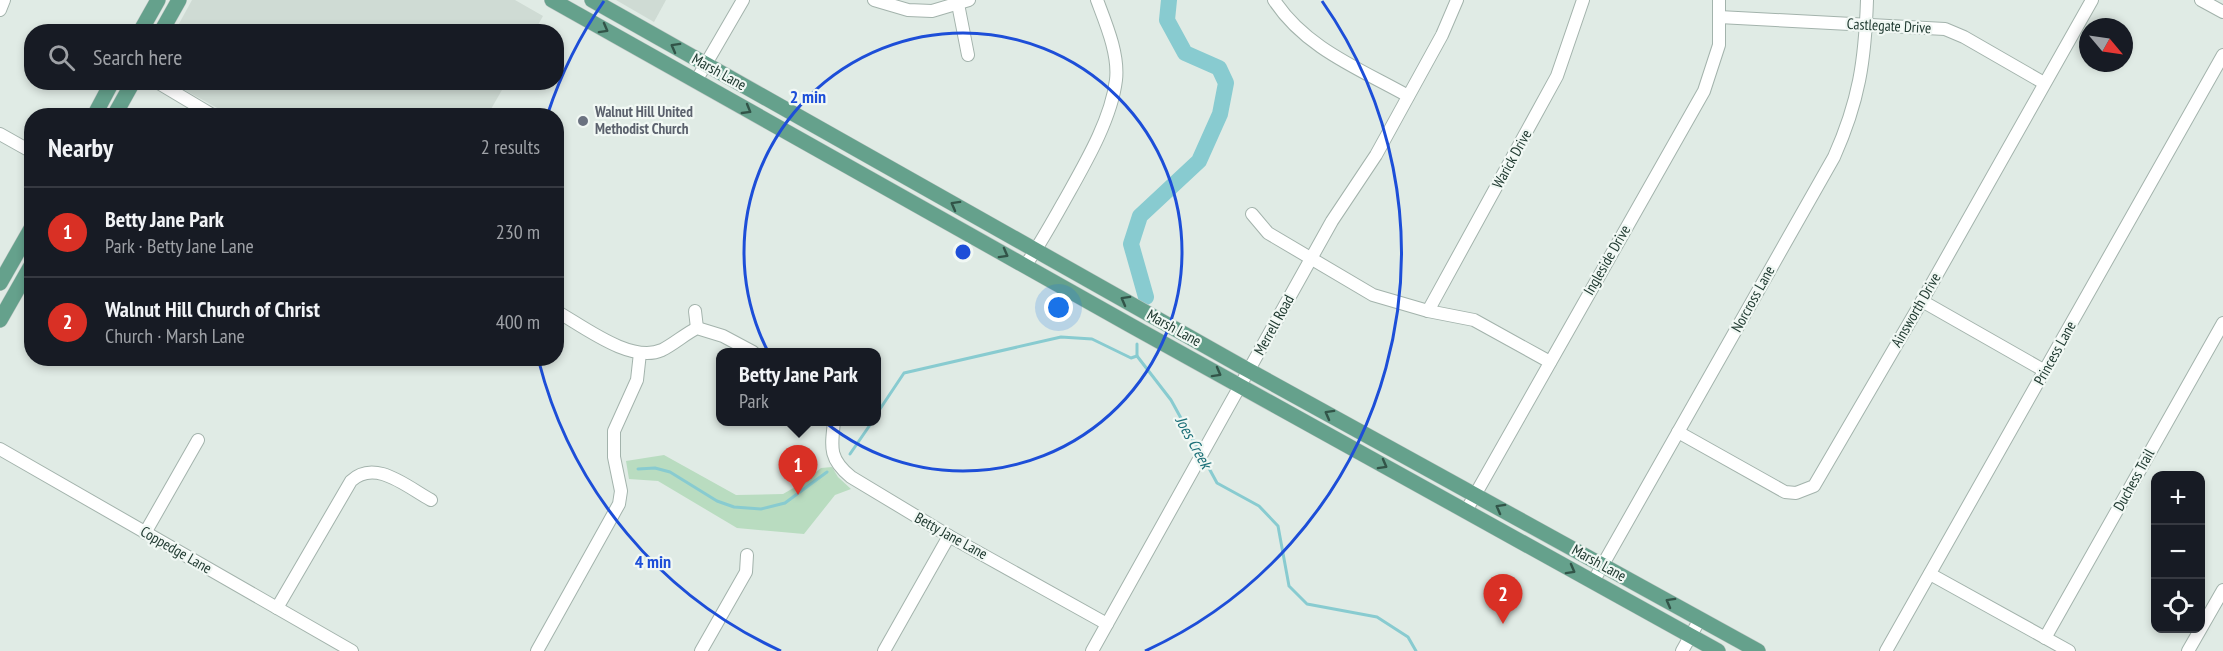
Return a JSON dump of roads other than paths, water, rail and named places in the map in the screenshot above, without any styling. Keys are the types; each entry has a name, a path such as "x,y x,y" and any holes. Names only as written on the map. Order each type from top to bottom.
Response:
{"main road":[{"path":"145,24 158,0"},
{"path":"166,24 179,0"},
{"name":"Marsh Lane","path":"554,0 1025,266 1718,651"},
{"name":"Marsh Lane","path":"592,0 1249,370 1758,651"},
{"path":"98,108 108,90"},
{"path":"118,108 129,90"},
{"path":"856,171 865,154"},
{"path":"18,288 1,282 24,241"},
{"path":"0,320 24,278"}],"street":[{"path":"0,10 4,0"},
{"path":"696,81 743,0"},
{"path":"874,0 908,10 932,11 963,2 968,55"},
{"path":"1025,266 1082,169 1111,107 1116,78 1107,28 1097,0"},
{"path":"1274,0 1285,17 1316,44 1408,96"},
{"name":"Merrell Road","path":"1092,651 1332,221 1376,155 1442,35 1457,0"},
{"name":"Warick Drive","path":"1428,312 1557,76 1583,0"},
{"name":"Ingleside Drive","path":"1466,511 1704,91 1719,45 1719,0"},
{"name":"Norcross Lane","path":"1593,582 1834,157 1847,126 1859,87 1865,49 1867,0"},
{"name":"Ainsworth Drive","path":"1678,432 1785,492 1806,491 1819,481 2092,0"},
{"path":"2201,0 2223,12"},
{"name":"Castlegate Drive","path":"1719,17 1945,29 1964,37 2044,83"},
{"name":"Princess Lane","path":"1886,651 2223,56"},
{"path":"170,90 201,108"},
{"path":"0,134 24,148"},
{"path":"1252,214 1268,233 1373,295 1428,312 1474,320 1550,362"},
{"path":"1922,301 2045,371"},
{"path":"695,311 697,328"},
{"path":"564,316 616,345 640,353 660,350 697,328 723,336 746,348"},
{"name":"Duchess Trail","path":"2045,638 2223,322"},
{"path":"537,651 619,504 621,491 614,457 614,430 637,380 640,353"},
{"name":"Betty Jane Lane","path":"834,426 831,447 837,466 851,477 949,536 1107,624"},
{"path":"145,533 198,440"},
{"name":"Coppedge Lane","path":"0,449 349,650"},
{"path":"278,609 357,474 379,471 430,500"},
{"path":"884,651 949,536"},
{"path":"701,651 746,572 747,555"},
{"path":"1930,574 2069,651"},
{"path":"2188,651 2223,590"},
{"path":"1682,651 1700,619"}],"waterway":[{"name":"Joes Creek","path":"1146,297 1131,244 1140,216 1199,161 1220,114 1226,83 1219,68 1185,53 1167,20 1169,0"},
{"path":"881,408 904,373 1061,337 1092,339 1131,358 1137,356"},
{"name":"Joes Creek","path":"1137,344 1137,356 1171,400 1199,451"},
{"path":"850,454 869,426"},
{"name":"Joes Creek","path":"1204,459 1217,483 1259,506 1278,526 1289,586 1307,604 1377,617 1408,637 1416,651"},
{"path":"638,469 655,468 670,472 717,501 734,507 761,509 785,503 827,472"}],"place":[{"name":"Walnut Hill United Methodist Church","path":"583,121"},
{"name":"Betty Jane Park","path":"798,495"},
{"name":"Walnut Hill Church of Christ","path":"1503,624"}]}
